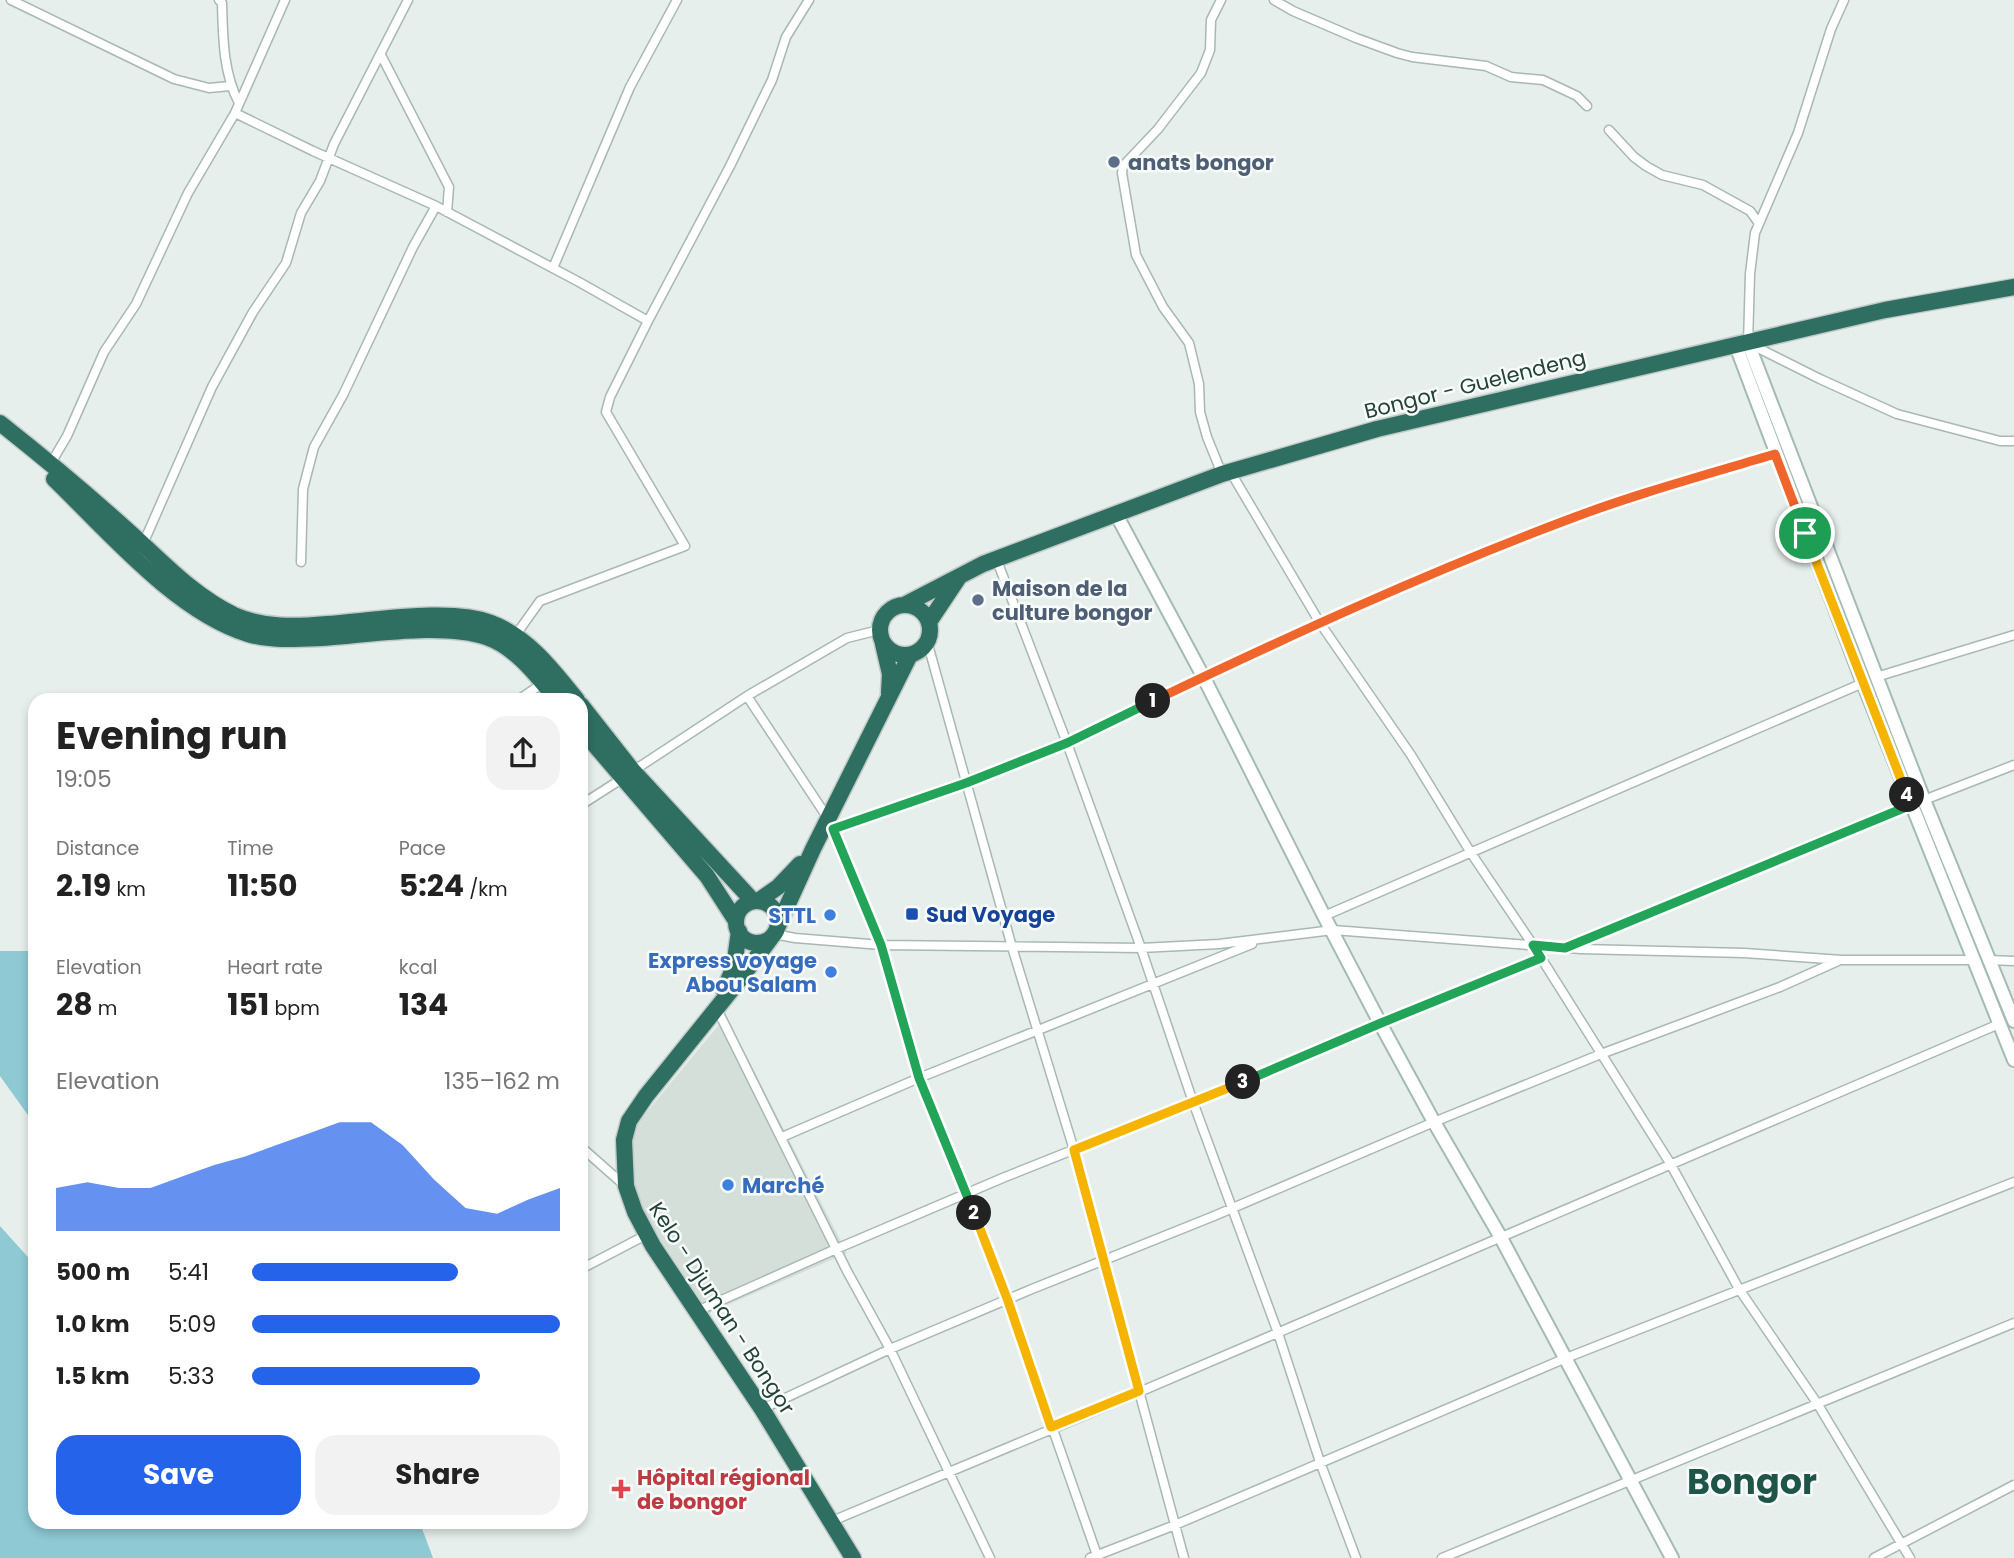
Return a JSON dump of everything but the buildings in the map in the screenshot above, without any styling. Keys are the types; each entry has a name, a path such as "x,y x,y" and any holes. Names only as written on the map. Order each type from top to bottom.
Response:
{"highway":[{"name":"Bongor - Guelendeng","path":"904,605 996,558 1226,472 1417,419 1885,310 2014,286"},
{"path":"0,425 51,463 204,598 234,615 279,626 457,616 490,622 528,645 572,693"},
{"path":"0,425 167,585 195,609 226,626 250,635 277,639 458,631 487,637 507,648 551,693"},
{"path":"929,622 961,574"},
{"path":"881,637 895,653 910,655 927,641 930,635 929,622 919,609 904,605 896,606 884,615 881,637 890,674 888,701"},
{"name":"Kelo - Djuman - Bongor","path":"756,901 778,887 831,825 910,655"},
{"path":"588,715 628,775 706,876 737,926 751,942 761,942 774,932 774,909 756,901 628,775 588,736"},
{"name":"Kelo - Djuman - Bongor","path":"813,849 774,932 629,1121 624,1140 626,1186 646,1234 695,1312 762,1409 853,1558"},
{"path":"737,926 743,906 756,901"},
{"name":"Kelo - Djuman - Bongor","path":"717,1008 734,967 737,926"}],"main road":[{"path":"1742,345 1775,454 1891,755 2014,1060"},
{"path":"1742,345 2014,1021"},
{"path":"1116,514 1204,678 1324,916 1434,1122 1500,1236 1672,1558"},
{"path":"1891,755 1906,750"}],"street":[{"path":"11,0 174,79 209,88 230,86"},
{"path":"219,0 222,3 223,38 230,86 239,103"},
{"path":"51,463 67,436 104,352 136,304 188,193 235,113 285,0"},
{"path":"142,544 219,374 253,312 286,263 301,213 320,181 329,157 408,0"},
{"path":"553,268 630,87 677,0"},
{"path":"515,636 540,601 685,546 606,412 610,397 648,321 772,80 786,37 809,0"},
{"path":"1221,0 1211,20 1210,50 1201,73 1158,129 1123,166 1122,173 1136,255 1163,307 1189,343 1199,384 1200,412 1207,437 1320,623 1411,755 1670,1163 1739,1289 1817,1403 1910,1558"},
{"path":"1274,0 1356,38 1397,53 1486,66 1511,77 1543,80 1577,96 1587,106"},
{"path":"1844,0 1831,29 1794,144 1758,222 1742,345 1897,414 2000,441 2014,441"},
{"path":"381,55 449,187 447,212"},
{"path":"235,113 436,206 648,321"},
{"path":"1609,130 1646,166 1662,175 1703,185 1751,212 1758,222"},
{"path":"301,562 303,489 314,447 343,395 413,247 436,206"},
{"path":"831,825 966,783 1067,743 1320,623 1569,519 1775,454"},
{"path":"996,558 1141,948 1151,985 1278,1332 1320,1462 1356,1558"},
{"path":"588,801 747,696 847,638 863,632 881,637"},
{"path":"1876,677 2014,635"},
{"path":"927,641 1012,947 1074,1150 1184,1558"},
{"path":"1324,916 1863,682"},
{"path":"527,693 542,683"},
{"path":"747,696 831,825 881,945 919,1078 1008,1301 1095,1557 1566,1358 2014,1182"},
{"path":"1924,800 2014,765"},
{"path":"1565,948 1911,805"},
{"path":"774,932 796,938 881,945 1141,948 1219,944 1333,930 1565,948 1744,953 1842,960 1972,960"},
{"path":"782,1137 919,1078 1263,939"},
{"path":"695,1312 967,1194 1541,958"},
{"path":"762,1409 890,1349 1434,1122 1601,1054 1780,987 1842,960"},
{"path":"1988,960 2014,961"},
{"path":"717,1008 836,1249 890,1349 990,1558"},
{"path":"832,1521 949,1474 1051,1427 1999,1024"},
{"path":"588,1153 626,1186"},
{"path":"588,1265 646,1234"},
{"path":"1442,1558 2014,1323"},
{"path":"1874,1558 2014,1485"}],"shaded area":[{"path":"726,1016 847,1253 709,1313 646,1218 632,1176 632,1130"}],"water":[{"path":"0,951 28,951 28,1115 0,1076"},
{"path":"0,1226 28,1257 28,1529 422,1529 433,1558 0,1558"}],"place":[{"name":"anats bongor","path":"1114,162"},
{"name":"Maison de la culture bongor","path":"978,600"},
{"name":"Sud Voyage","path":"912,914"},
{"name":"STTL","path":"830,915"},
{"name":"Express voyage Abou Salam","path":"831,972"},
{"name":"Marché","path":"728,1185"},
{"name":"Hôpital régional de bongor","path":"621,1489"}],"district":[{"name":"Bongor","path":"1752,1481"}],"route":[{"path":"1775,454 1805,533 1911,805 1565,948 1533,945 1541,958 1074,1150 1139,1391 1051,1427 1008,1301 919,1078 881,945 833,829 966,783 1067,743 1320,623 1510,542 1569,519 1697,477 1775,454"}]}
